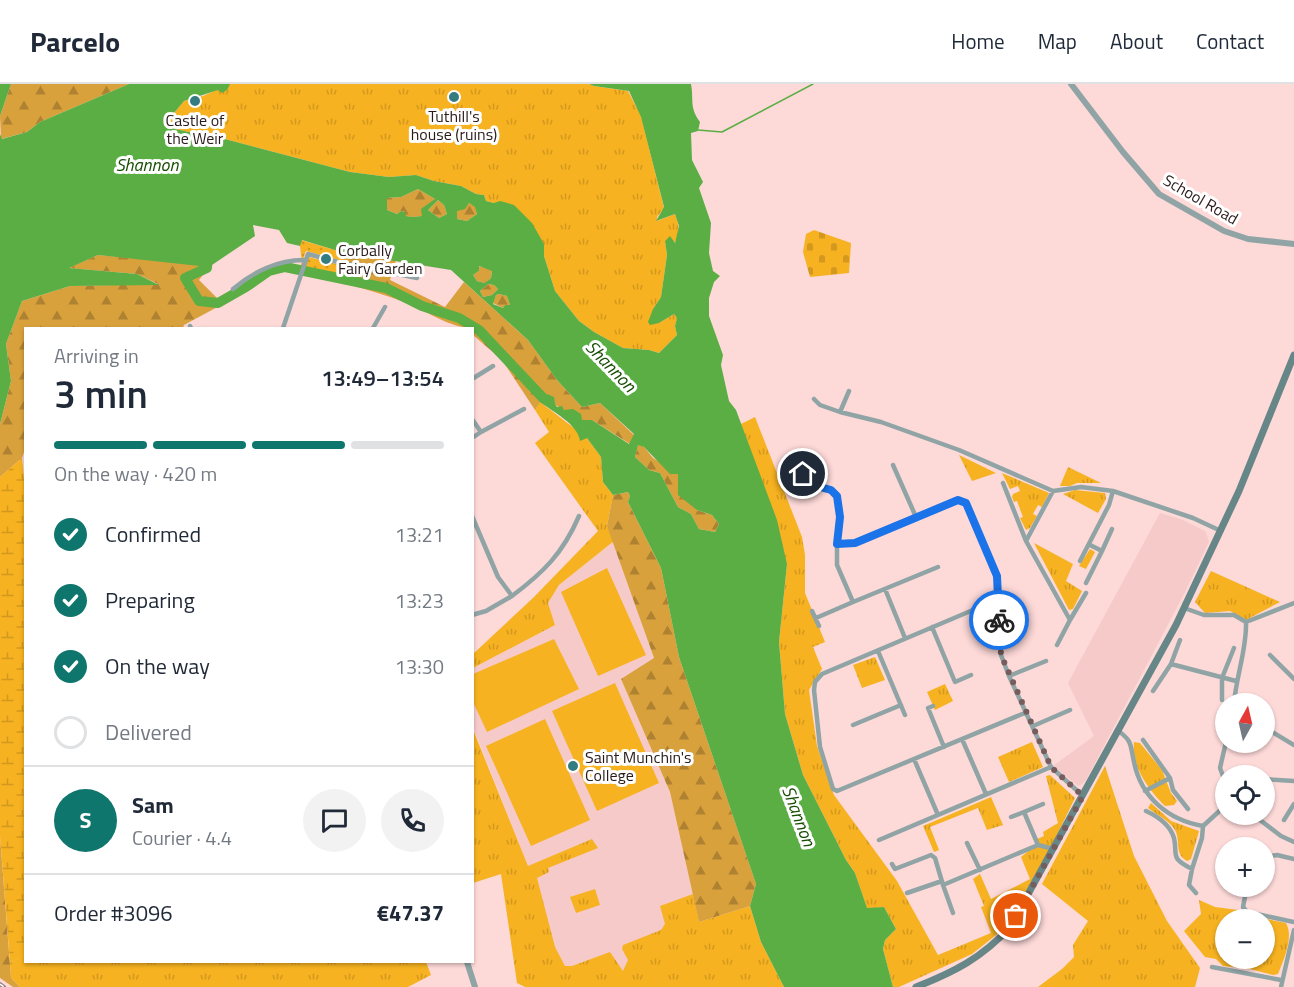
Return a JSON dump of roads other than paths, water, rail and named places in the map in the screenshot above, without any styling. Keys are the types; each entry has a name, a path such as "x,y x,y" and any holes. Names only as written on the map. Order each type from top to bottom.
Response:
{"main road":[{"path":"916,987 982,955 1010,927 1184,608 1239,491 1294,355"}],"street":[{"name":"School Road","path":"1071,84 1122,152 1159,194 1224,231 1248,239 1294,244"},
{"path":"283,327 308,254 417,278"},
{"path":"233,289 264,269 280,262 306,260"},
{"path":"374,327 385,307"},
{"path":"474,378 493,366"},
{"path":"840,412 849,391"},
{"path":"814,399 820,405 880,422 959,450 1053,491 1081,487 1113,491 1193,518 1221,531"},
{"path":"474,437 524,409"},
{"path":"474,422 481,432"},
{"path":"792,456 803,474 837,496 840,517 837,565 853,602"},
{"path":"893,465 916,517"},
{"path":"1004,483 1026,541 1070,621"},
{"path":"1026,541 1053,491"},
{"path":"1080,561 1109,505 1113,491"},
{"path":"837,544 855,543 958,500 966,503 997,576 1001,655 1009,676 1051,767 1083,796"},
{"path":"474,614 486,611 512,596 540,574 570,538 579,516"},
{"path":"474,521 498,577 512,596"},
{"path":"1086,583 1112,529"},
{"path":"1090,545 1102,551"},
{"path":"816,618 938,567"},
{"path":"885,589 905,638"},
{"path":"1057,645 1086,592"},
{"path":"1246,622 1294,603"},
{"path":"999,605 973,609 822,674 815,682 814,690 820,747 833,789 837,791 1027,712"},
{"path":"1184,608 1204,615 1234,615 1246,622"},
{"path":"812,611 819,626"},
{"path":"1235,693 1245,645 1246,622"},
{"path":"932,627 955,682"},
{"path":"1153,691 1171,664 1180,640"},
{"path":"1222,693 1222,678 1234,648"},
{"path":"878,651 905,715"},
{"path":"1270,654 1294,679"},
{"path":"1009,676 1046,661"},
{"path":"1171,664 1236,681"},
{"path":"948,686 971,675"},
{"path":"853,725 901,705"},
{"path":"933,706 928,708 944,747"},
{"path":"1033,726 1070,710"},
{"path":"1117,730 1130,741 1134,764 1145,791 1153,801 1185,823 1203,826"},
{"path":"1275,734 1294,745"},
{"path":"962,739 986,794"},
{"path":"1143,740 1170,778 1173,790 1188,809"},
{"path":"914,759 938,815"},
{"path":"879,840 1051,767"},
{"path":"1145,791 1170,778"},
{"path":"1275,779 1294,781"},
{"path":"1011,818 1043,804"},
{"path":"1284,820 1294,804"},
{"path":"1146,811 1171,830 1174,852 1180,863 1192,869"},
{"path":"1024,812 1038,845"},
{"path":"1196,893 1189,885 1192,869 1203,826 1215,815"},
{"path":"1266,825 1294,842"},
{"path":"967,843 980,870"},
{"path":"907,893 980,870 1038,845 1054,849"},
{"path":"895,869 931,855 935,858 952,912"},
{"path":"1275,855 1294,859"},
{"path":"1244,897 1243,908 1247,912 1294,922"},
{"path":"1281,987 1281,980 1292,955 1294,930"},
{"path":"467,963 475,987"},
{"path":"1212,967 1281,980"}],"water":[{"path":"0,84 11,84 0,116"},
{"name":"Shannon","path":"129,84 230,84 222,93 218,90 184,101 169,119 175,129 215,140 221,138 350,172 389,177 416,175 461,186 476,194 484,195 486,201 494,203 500,201 514,205 532,223 544,244 544,256 555,291 579,321 623,348 659,353 677,335 675,326 677,318 674,314 659,323 650,325 648,322 661,297 667,255 665,241 670,236 675,243 679,226 675,214 656,221 664,207 641,117 629,91 589,84 691,84 693,108 700,122 698,131 691,133 692,160 703,182 699,188 711,223 709,253 713,271 720,276 714,282 709,298 709,316 723,355 721,365 729,401 736,410 777,520 787,564 779,642 785,714 803,775 846,860 855,873 867,908 884,907 896,929 885,940 883,949 893,987 784,987 761,942 750,906 756,884 679,657 661,568 628,502 630,496 628,492 613,495 603,482 601,457 587,438 580,441 570,424 540,402 547,394 554,397 557,407 562,406 564,410 573,409 581,414 582,420 592,420 629,444 634,434 600,403 582,407 557,380 528,340 451,270 345,253 302,240 300,246 287,243 279,230 253,225 255,236 209,267 98,255 69,268 137,274 159,285 70,286 22,301 6,344 11,381 0,424 0,134 2,139 27,132 40,122","holes":["418,189 435,199 421,209 422,216 412,217 406,216 405,212 401,211 397,214 387,210 387,198 401,197","438,200 444,205 447,214 439,218 428,210","469,203 475,207 477,214 467,221 457,219 457,211 465,209","479,266 492,271 491,278 485,283 477,281 473,275 479,271","488,284 498,289 492,295 483,297 480,291","499,294 507,296 510,305 505,305 503,308 493,304 496,295","638,445 644,447 670,474 678,474 678,495 697,510 712,515 719,524 715,532 699,529 691,514 678,507 660,473 649,470 635,457"]}],"waterway":[{"path":"698,130 722,132 813,84"},
{"path":"208,252 207,268 185,278 199,301 218,303 269,271 285,267 386,288 422,306 459,318 479,330 543,398"}],"railway":[{"path":"0,984 4,987"}],"place":[{"name":"Tuthill's house (ruins)","path":"454,97"},
{"name":"Castle of the Weir","path":"195,101"},
{"name":"Corbally Fairy Garden","path":"326,259"},
{"name":"Saint Munchin's College","path":"573,766"}]}
